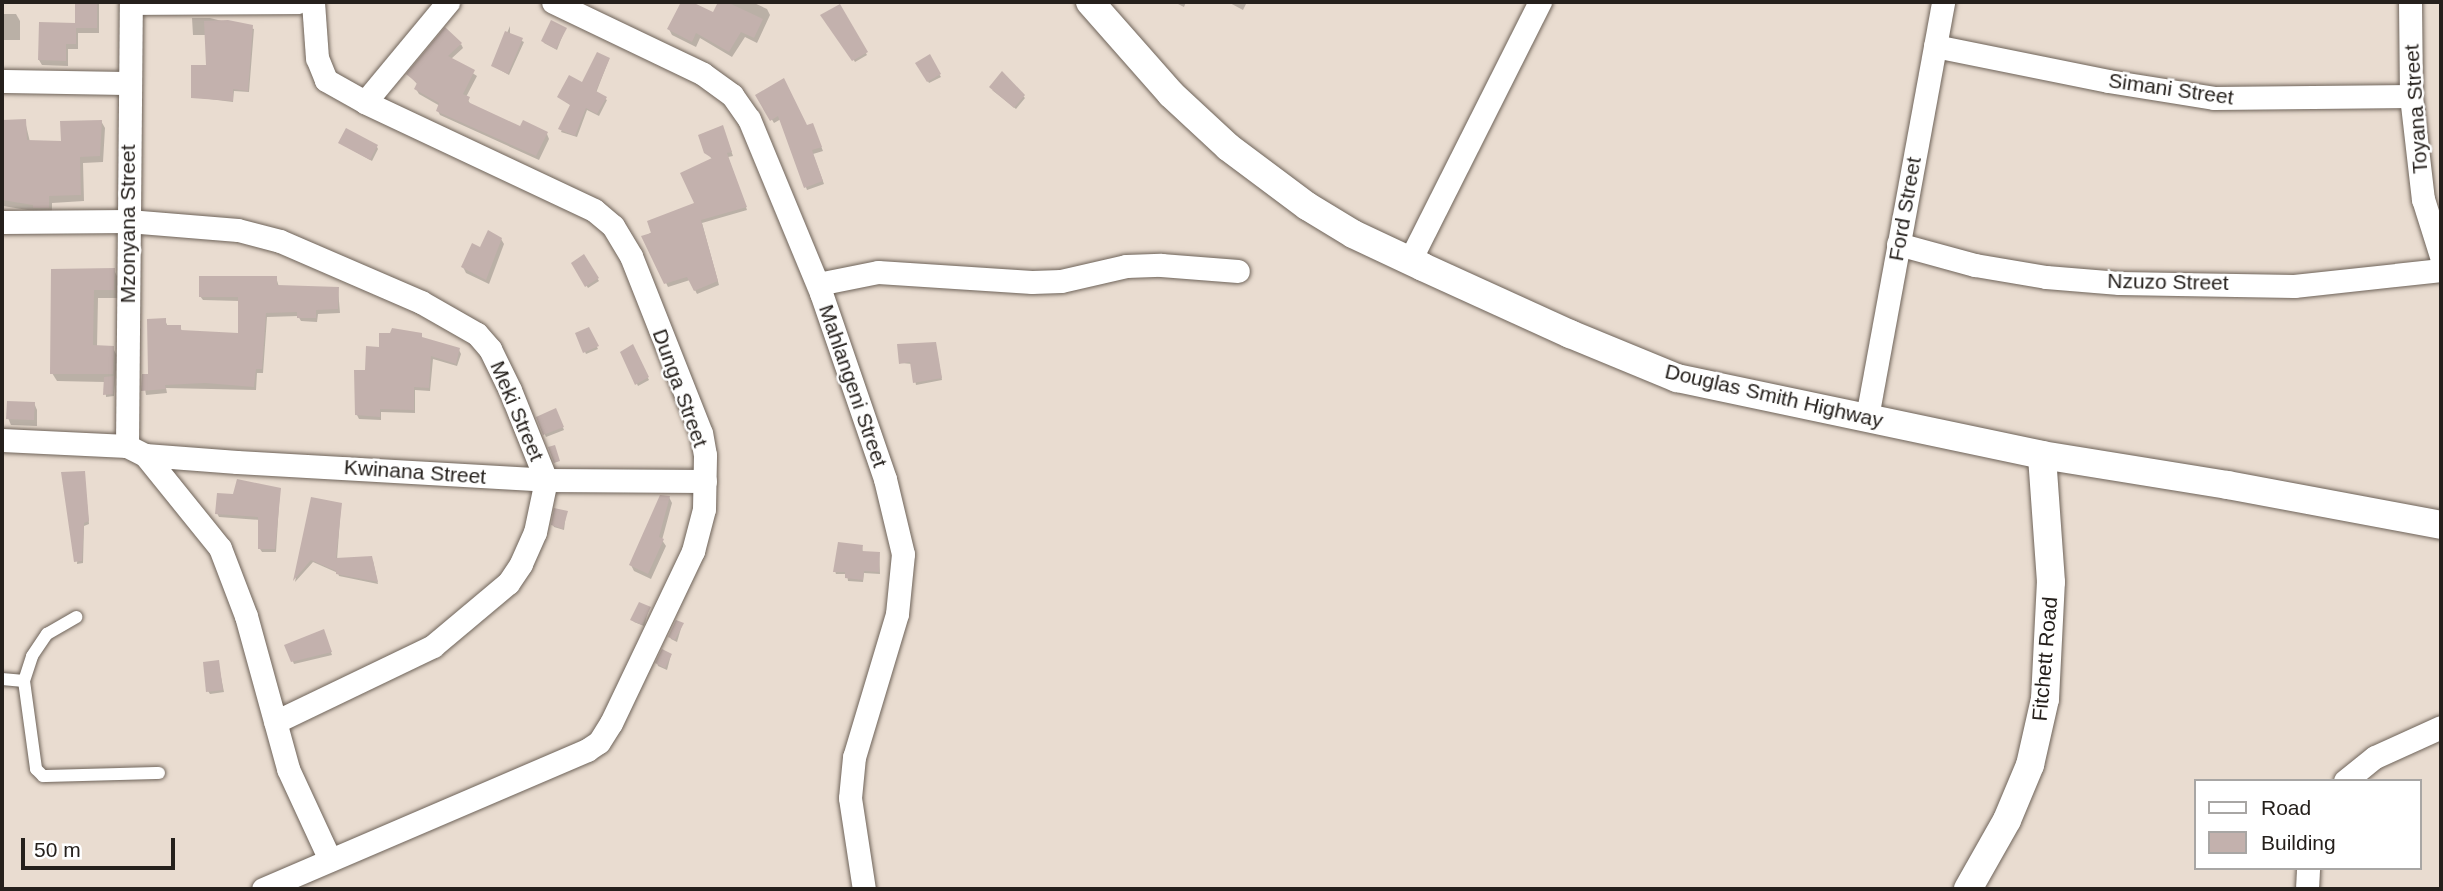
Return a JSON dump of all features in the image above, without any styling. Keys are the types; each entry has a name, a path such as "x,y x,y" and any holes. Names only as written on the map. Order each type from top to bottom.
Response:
{"street":[{"path":"131,3 297,2"},
{"name":"Dunga Street","path":"264,889 587,750 599,742 611,723 693,551 704,509 705,481 701,433 631,256 613,226 594,210 365,102 326,80 320,70 315,46 313,2"},
{"path":"365,102 448,2"},
{"name":"Mahlangeni Street","path":"554,2 703,74 732,95 748,119 818,285 885,479 903,554 897,614 855,757 850,791 864,889"},
{"name":"Douglas Smith Highway","path":"1090,2 1171,94 1238,155 1307,206 1353,234 1417,264 1677,378 2042,455 2228,485 2441,524"},
{"path":"1417,264 1541,2"},
{"name":"Ford Street","path":"1867,417 1943,2"},
{"name":"Toyana Street","path":"2410,2 2411,96 2441,256"},
{"name":"Mzonyana Street","path":"131,3 128,222 136,450"},
{"name":"Simani Street","path":"1934,46 2108,81 2214,98 2411,96"},
{"path":"2,81 129,83"},
{"name":"Meki Street","path":"2,222 128,222 238,230 281,241 421,302 477,334 490,349 510,390 546,480 536,532 521,564 508,583 433,646 275,722"},
{"name":"Nzuzo Street","path":"1898,244 1975,265 2046,277 2119,283 2294,286 2441,270"},
{"path":"818,285 878,272 1032,282 1061,281 1126,266 1161,265 1238,271"},
{"name":"Kwinana Street","path":"2,440 546,480 705,481"},
{"path":"136,450 220,548 246,616 288,769 330,860"},
{"name":"Fitchett Road","path":"1968,889 2007,820 2030,765 2045,699 2051,630 2051,582 2042,455"},
{"path":"2348,779 2375,757 2441,727"},
{"path":"2307,889 2308,870"}],"lane":[{"path":"76,617 47,634 32,656 24,681 36,769 43,776 159,773"},
{"path":"2,679 24,681"}],"building":[{"path":"75,2 97,2 97,28 76,28 76,44 66,44 66,61 38,60 39,22 75,23"},
{"path":"681,2 692,2 713,12 718,2 727,2 763,19 754,38 741,32 729,52 696,33 692,42 667,29"},
{"path":"840,4 868,52 852,61 820,15"},
{"path":"228,20 253,25 248,91 233,89 233,101 191,98 191,65 206,65 204,21"},
{"path":"551,20 567,28 556,49 541,41"},
{"path":"445,27 462,43 448,56 475,70 463,94 470,97 468,102 520,126 523,120 548,132 536,156 436,111 439,103 414,89 417,83 406,74"},
{"path":"505,31 523,38 508,74 491,66"},
{"path":"597,52 610,58 596,91 607,97 597,114 586,108 575,136 558,129 570,105 557,97 569,75 582,82"},
{"path":"930,54 941,74 927,82 915,63"},
{"path":"1002,71 1025,95 1014,108 989,87"},
{"path":"784,78 807,125 813,123 822,147 812,150 823,181 804,188 778,116 770,121 755,95"},
{"path":"26,119 27,140 61,141 60,121 102,120 100,156 80,157 81,195 49,196 49,208 33,208 33,205 2,200 2,120"},
{"path":"723,125 732,152 727,153 747,207 701,220 718,281 694,291 687,277 664,284 641,236 651,233 647,221 694,203 680,173 712,158 704,153 698,135"},
{"path":"346,128 378,145 370,160 338,143"},
{"path":"488,230 502,238 486,280 461,267 472,243 480,247"},
{"path":"584,254 599,278 585,287 571,263"},
{"path":"115,268 114,290 94,290 93,345 114,346 113,374 50,374 51,269"},
{"path":"199,276 277,276 277,285 339,287 338,309 316,310 316,318 297,318 297,312 266,313 262,369 256,369 254,387 205,383 165,385 166,389 141,391 142,374 148,374 147,319 166,318 166,325 181,325 181,330 238,333 238,297 199,297"},
{"path":"589,327 599,346 583,353 575,333"},
{"path":"392,328 422,333 422,337 460,348 456,364 431,356 429,388 414,387 414,410 380,409 380,417 355,415 354,370 365,370 366,346 379,347 379,333 390,333"},
{"path":"936,342 942,378 913,383 910,362 899,364 897,344"},
{"path":"633,344 649,377 635,385 620,352"},
{"path":"114,376 113,394 103,395 104,377"},
{"path":"7,401 35,402 34,420 6,419"},
{"path":"556,408 564,427 543,435 536,417"},
{"path":"555,445 560,461 554,463 548,447"},
{"path":"85,471 89,521 84,523 82,561 74,562 61,472"},
{"path":"237,479 281,488 275,549 258,549 258,517 215,514 217,493 233,494"},
{"path":"660,495 670,496 659,537 664,539 648,574 629,565"},
{"path":"311,497 342,503 336,558 372,556 378,582 336,574 336,571 311,560 293,581"},
{"path":"554,508 568,511 563,529 551,525"},
{"path":"838,542 863,545 862,551 880,552 879,572 864,571 863,580 845,578 845,572 833,572"},
{"path":"639,602 651,607 642,625 630,620"},
{"path":"676,620 684,623 675,640 668,637"},
{"path":"324,629 332,652 291,662 284,645"},
{"path":"662,649 672,654 665,668 655,663"},
{"path":"219,660 223,690 206,692 203,662"}]}
